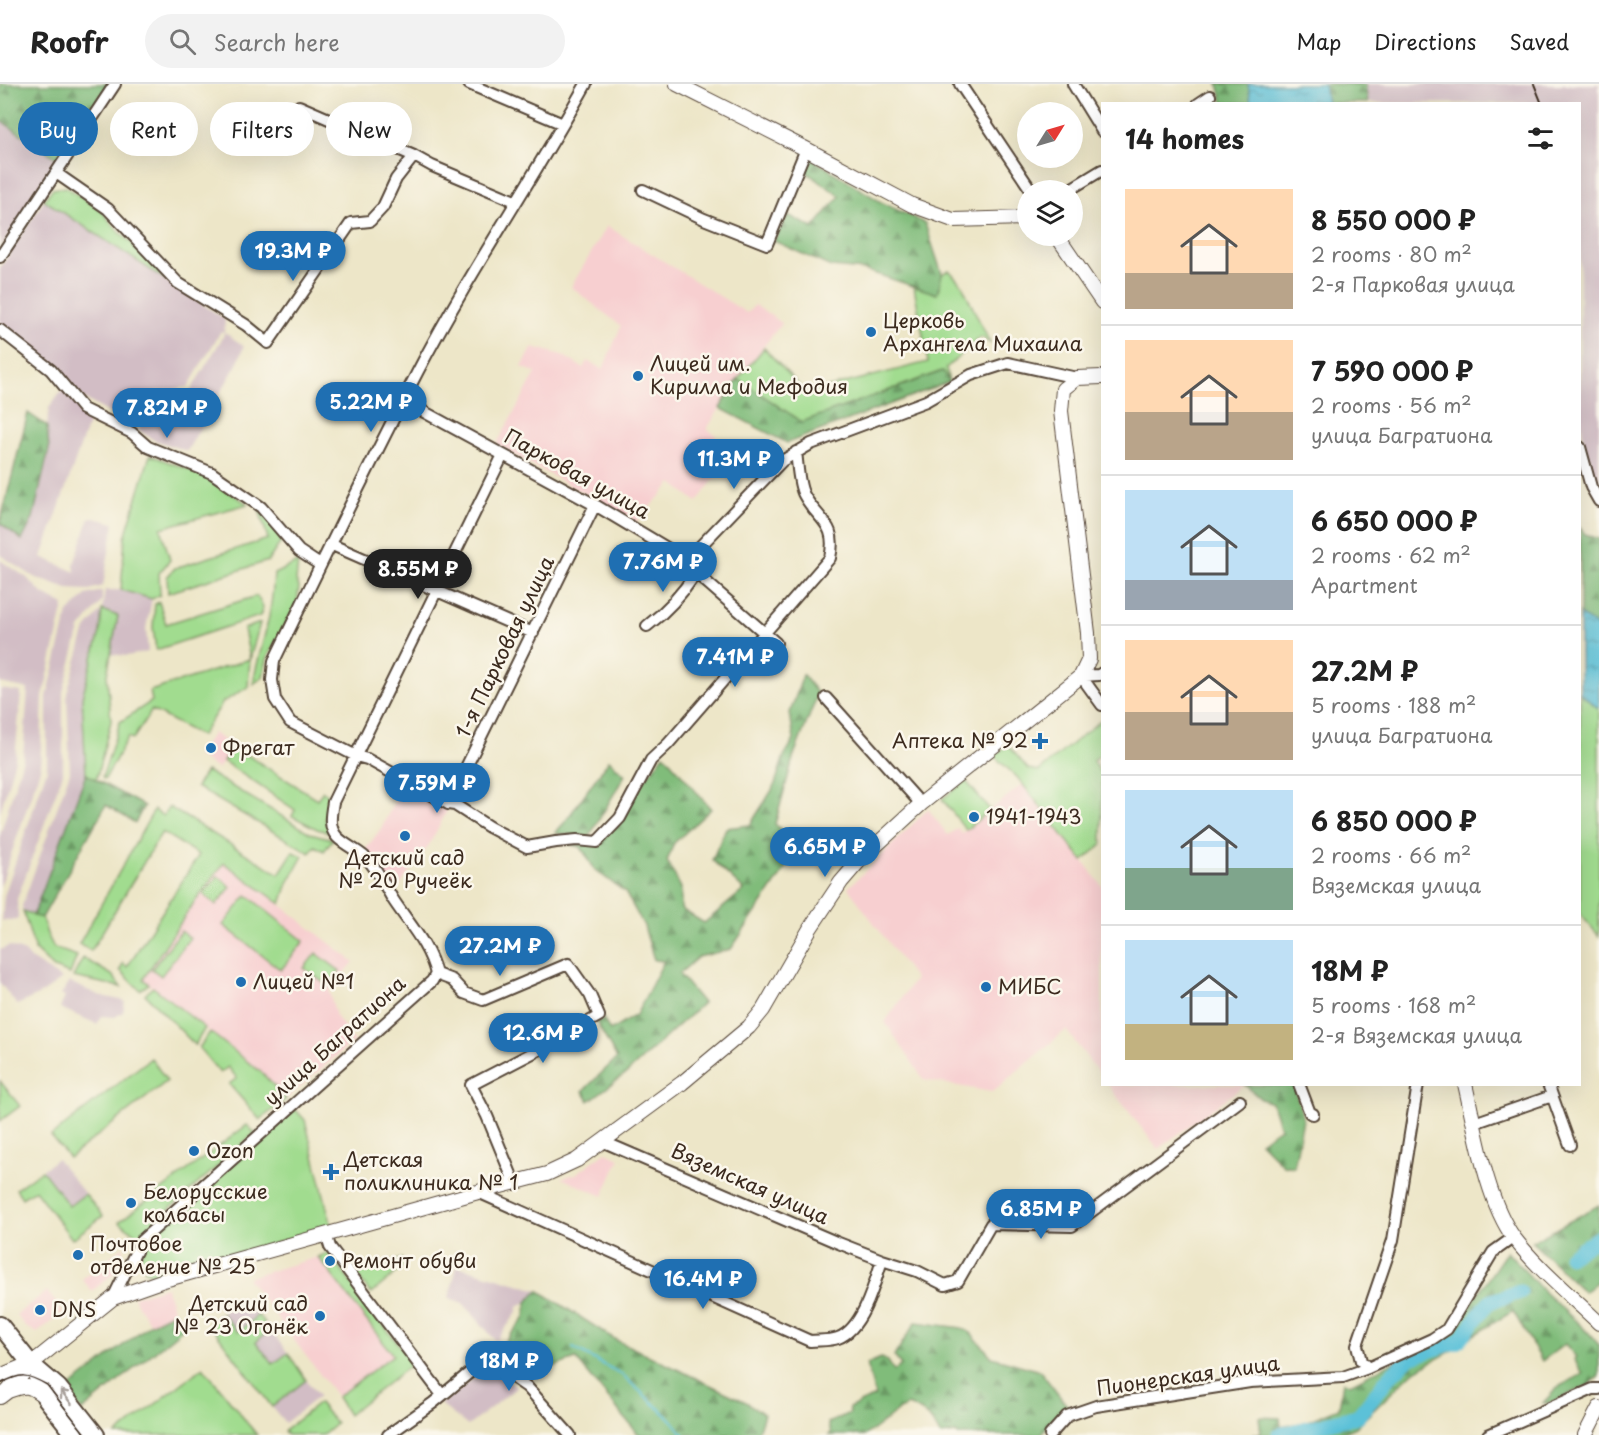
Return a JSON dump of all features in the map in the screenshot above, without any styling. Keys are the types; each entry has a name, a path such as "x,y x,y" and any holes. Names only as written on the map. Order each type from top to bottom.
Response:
{"main road":[{"path":"0,1325 31,1364 58,1387 96,1435"},
{"path":"31,1364 45,1397 75,1435"}],"street":[{"path":"0,257 115,84"},
{"path":"469,84 563,124"},
{"path":"586,84 515,201 418,370 330,544 274,661 272,680 275,699 290,722 356,756 367,759 448,804 455,805 489,827 527,847 577,840 597,842 620,818 651,760 668,744 830,558 834,542 829,528 803,493 796,452"},
{"path":"677,84 912,205 953,220 1017,218"},
{"path":"960,84 1024,180"},
{"path":"1073,84 1101,129"},
{"path":"1201,102 1210,96"},
{"path":"314,113 515,201"},
{"path":"643,190 704,219 767,244 806,149"},
{"path":"56,173 108,209 178,283 246,325 268,343 351,223 370,221 382,207 396,179 414,156"},
{"path":"1083,182 1101,171"},
{"path":"1064,246 1101,301"},
{"path":"0,330 51,370 83,409 132,433 148,447 212,473 261,507 299,551 320,565"},
{"path":"776,643 696,573 687,560 782,460 822,439 926,401 971,375 1008,363 1077,378 1101,377"},
{"path":"113,1298 164,1280 547,1174 577,1160 604,1142 682,1083 749,1027 763,1010 811,927 841,882 860,860 921,804 1081,676 1089,659 1088,633 1061,411 1064,389 1077,378"},
{"name":"Парковая улица","path":"404,401 595,505 687,560"},
{"path":"1581,451 1591,487 1599,501"},
{"path":"503,455 333,802 331,825 337,837 359,851 374,867 424,943 433,961 435,974 452,980 464,993 483,1000 568,964 590,995 599,1016 471,1085 487,1116 514,1184"},
{"name":"1-я Парковая улица","path":"448,804 595,505"},
{"path":"330,544 532,633"},
{"path":"646,626 663,614 684,591 696,573"},
{"path":"1081,676 1101,674"},
{"path":"1081,676 1101,704"},
{"path":"826,698 921,804"},
{"name":"улица Багратиона","path":"4,1394 31,1364 113,1298 141,1241 432,981 435,974"},
{"path":"1300,1086 1310,1113 1313,1114"},
{"path":"1368,1368 1361,1360 1357,1345 1393,1240 1418,1086"},
{"path":"1465,1086 1494,1197 1514,1237 1532,1258 1599,1323"},
{"path":"1549,1086 1570,1145"},
{"path":"1474,1123 1552,1096"},
{"name":"Вяземская улица","path":"604,1142 882,1260 917,1271 945,1285 958,1281 991,1224 1072,1226 1240,1101"},
{"path":"477,1192 810,1341 839,1338 853,1325 867,1305 882,1260"},
{"path":"326,1234 330,1247 442,1395"},
{"name":"Пионерская улица","path":"1050,1435 1067,1416 1096,1406 1250,1382 1343,1377 1368,1368 1432,1339 1447,1329 1494,1252 1514,1237"},
{"path":"388,1435 486,1359 527,1388 570,1435"},
{"name":"улица Багратиона","path":"0,1376 31,1364"},
{"path":"4,1394 23,1385 45,1397"},
{"path":"1488,1435 1593,1389 1599,1389"},
{"path":"1587,1432 1599,1408"}],"shaded area":[{"path":"1365,84 1599,84 1599,501 1588,474 1581,422 1581,102 1368,102"},
{"path":"0,120 18,132 18,156 54,156 58,159 0,248"},
{"path":"44,200 225,319 224,332 221,331 188,387 151,392 128,424 83,398 49,361 0,324 0,268"},
{"name":"Лицей им. Кирилла и Мефодия","path":"607,226 747,313 755,305 782,323 738,379 707,429 716,435 705,456 723,467 697,502 672,483 636,522 496,445 536,373 522,367 533,347 562,355 583,368 587,361 603,369 621,326 571,287"},
{"path":"224,332 244,346 237,364 187,451 154,440 138,430 154,402 182,397 191,390"},
{"path":"64,388 91,415 42,557 75,572 74,564 90,517 114,523 103,586 89,590 67,589 34,577 0,555 0,523 21,540 49,449 47,426 49,408"},
{"path":"0,560 26,577 42,593 64,605 43,697 40,769 0,887 0,835 23,759 28,689 0,683"},
{"path":"105,590 121,590 152,599 146,628 148,652 127,656 111,654 118,617 102,611 100,632 82,697 86,774 33,916 23,911 22,906 70,772 67,693 86,629 102,610"},
{"path":"102,591 102,601 80,629 63,692 63,773 17,899 18,919 2,921 4,896 47,769 47,697 68,613 86,595"},
{"path":"0,689 21,692 15,759 0,813"},
{"path":"213,733 233,746 218,769 197,756"},
{"path":"1024,783 1101,885 1101,1076 1066,1030 992,1092 924,1080 885,1022 915,979 848,888 928,809 948,835 958,828 962,833"},
{"name":"Детский сад № 20 Ручеёк","path":"401,787 448,809 429,845 396,891 365,850 382,827"},
{"name":"Лицей №1","path":"225,862 354,962 329,990 336,1016 354,1041 286,1099 262,1073 142,979"},
{"path":"9,946 25,952 32,960 62,979 42,993 17,1005 0,983 0,950"},
{"path":"69,982 101,996 125,1001 123,1012 115,1017 101,1016 97,1024 60,1008 65,997 61,995"},
{"path":"1109,1086 1244,1086 1158,1149"},
{"path":"606,1152 620,1158 603,1196 561,1178 576,1174"},
{"path":"57,1159 85,1194 69,1206 42,1170"},
{"path":"124,1246 117,1271 92,1291 82,1279"},
{"name":"Детский сад № 23 Огонёк","path":"318,1257 393,1355 337,1397 247,1278"},
{"path":"457,1266 538,1290 527,1302 519,1305 516,1314 496,1341 463,1303 449,1298"},
{"path":"166,1287 174,1312 150,1324 133,1297"},
{"path":"47,1291 63,1312 37,1333 26,1327 16,1315"},
{"path":"242,1297 258,1315 238,1332 221,1313"},
{"path":"270,1330 288,1353 273,1365 255,1342"},
{"path":"488,1367 517,1387 468,1426 440,1404"},
{"path":"306,1380 319,1396 285,1423 272,1407"}],"green space":[{"path":"0,84 109,84 97,102 18,102 18,132 0,120"},
{"path":"1218,84 1248,84 1251,102 1223,102"},
{"path":"1324,84 1365,84 1368,102 1327,102"},
{"path":"809,157 881,202 925,223 942,274 937,294 864,270 831,267 774,241 788,215 813,228 840,196 806,172"},
{"path":"66,187 101,210 117,230 162,270 166,280 44,200 52,189"},
{"path":"949,270 962,285 990,343 981,337 946,368 949,382 942,371 802,422 738,379 764,348 806,393 928,362 914,287 937,294 942,274"},
{"path":"943,371 949,382 787,443 720,408 738,379 802,422"},
{"path":"28,413 47,426 49,449 33,518 22,540 0,523"},
{"path":"150,455 201,474 248,504 161,528 170,560 159,573 160,595 152,599 121,590 125,537"},
{"path":"259,509 277,530 281,542 268,561 168,593 167,577 175,568 268,539"},
{"path":"1581,529 1585,534 1599,539 1599,629 1581,615"},
{"path":"298,562 297,603 268,656 263,677 253,684 269,615 274,574"},
{"path":"257,596 263,607 260,616 156,650 153,627 155,604 159,602 166,624"},
{"path":"102,610 118,616 107,675 111,721 96,780 86,774 82,697 100,632"},
{"path":"260,623 250,659 244,629"},
{"path":"250,659 248,687 223,702 201,736 152,710 133,739 128,737 105,779 102,778 120,722 152,701 150,691"},
{"path":"803,675 818,694 794,755 775,824 801,846 731,949 698,957 679,974 703,1003 628,1072 589,1101 583,1091 617,1058 596,1022 603,1018 610,1031 636,1015 664,961 654,960 644,926 625,892 595,870 581,847 567,844 597,844 664,754 711,809 674,843 667,861 681,888 681,909 704,923 744,890 712,860 726,828 750,825 774,787 784,756 794,740 790,713"},
{"path":"1581,694 1599,709 1599,936 1581,915"},
{"path":"1101,720 1101,754 1093,761 1101,773 1101,845 1083,861 1017,777 994,756 1008,745 1028,769 1039,771"},
{"path":"233,746 317,799 323,791 330,797 325,819 330,833 292,816 295,810 223,761"},
{"path":"609,760 625,775 589,837 555,833 565,822"},
{"path":"206,771 310,833 333,839 324,851 315,846 310,853 196,787"},
{"path":"86,774 144,806 135,823 106,805 42,918 33,916"},
{"path":"966,781 990,810 966,830 942,799"},
{"path":"169,807 279,874 293,852 303,856 288,883 281,904 224,863 193,904 143,979 149,984 140,990 120,970 123,963 127,967 199,855 162,832 91,951 79,944 154,810 163,816"},
{"path":"218,876 231,887 216,905 203,894"},
{"path":"247,895 304,941 281,970 223,925"},
{"path":"23,911 42,918 54,948 77,956 70,974 54,968 35,950"},
{"path":"181,931 190,938 161,976 152,969"},
{"path":"316,953 340,971 328,986 304,968"},
{"path":"83,958 112,975 121,987 73,977"},
{"path":"153,987 205,1028 195,1045 145,994"},
{"path":"210,1032 262,1073 286,1099 260,1120 229,1084 237,1078 228,1067 220,1073 199,1048"},
{"path":"151,1058 167,1081 69,1158 51,1136"},
{"path":"0,1081 20,1106 0,1121"},
{"path":"1246,1086 1294,1086 1303,1119 1294,1167 1283,1165 1260,1142 1280,1128 1272,1103 1261,1099"},
{"path":"295,1109 305,1120 332,1227 174,1272 154,1275 145,1271 141,1257 143,1245"},
{"path":"247,1125 255,1133 139,1236 119,1222"},
{"path":"42,1170 69,1206 85,1194 103,1216 72,1239 35,1190 22,1198 16,1189"},
{"path":"1599,1205 1599,1280 1584,1292 1532,1242"},
{"path":"1507,1251 1545,1293 1599,1345 1599,1376 1589,1385 1549,1403 1543,1403 1558,1387 1583,1374 1574,1359 1576,1357 1565,1344 1542,1361 1513,1311 1464,1341 1457,1348 1413,1372 1356,1427 1338,1435 1252,1435 1261,1433 1259,1417 1280,1418 1281,1427 1305,1422 1339,1408 1343,1382 1350,1384 1452,1332"},
{"path":"328,1253 413,1363 348,1415 337,1397 393,1355 318,1257"},
{"path":"402,1259 405,1265 371,1294 354,1272"},
{"path":"538,1290 616,1340 746,1402 764,1414 757,1435 639,1435 576,1359 521,1378 496,1362 497,1352 525,1317 527,1302"},
{"path":"174,1312 186,1326 82,1411 65,1391 150,1324"},
{"path":"221,1313 238,1332 258,1315 270,1330 256,1342 273,1364 288,1353 306,1380 272,1407 209,1323"},
{"path":"916,1322 962,1328 971,1333 992,1357 1040,1371 1068,1407 1040,1435 958,1435 957,1433 940,1435 928,1417 908,1405 866,1435 829,1435 831,1433 828,1423 850,1413 849,1408 875,1396 867,1364 881,1358 888,1361 894,1371 901,1365 894,1356"},
{"path":"203,1367 257,1435 116,1435"},
{"path":"319,1403 336,1424 323,1435 287,1435 284,1431"}],"water":[{"path":"1248,84 1324,84 1327,102 1251,102"},
{"path":"1581,615 1599,629 1599,709 1581,694"}],"waterway":[{"path":"1570,1256 1599,1237"},
{"path":"1279,1435 1358,1416 1388,1378 1410,1357 1459,1341 1489,1302 1520,1292"},
{"path":"573,1348 621,1374 673,1421 684,1435"}],"tram line":[{"path":"0,1384 24,1376 47,1385 86,1435"}],"railway":[{"path":"1534,84 1541,102"}],"place":[{"name":"Церковь Архангела Михаила","path":"871,332"},
{"name":"Лицей им. Кирилла и Мефодия","path":"638,376"},
{"name":"Аптека № 92","path":"1040,741"},
{"name":"Фрегат","path":"211,748"},
{"name":"1941-1943","path":"974,817"},
{"name":"Детский сад № 20 Ручеёк","path":"405,836"},
{"name":"Лицей №1","path":"241,982"},
{"name":"МИБС","path":"986,987"},
{"name":"Ozon","path":"194,1151"},
{"name":"Детская поликлиника № 1","path":"331,1172"},
{"name":"Белорусские колбасы","path":"131,1203"},
{"name":"Почтовое отделение № 25","path":"78,1255"},
{"name":"Ремонт обуви","path":"330,1261"},
{"name":"DNS","path":"40,1310"},
{"name":"Детский сад № 23 Огонёк","path":"320,1316"}]}
